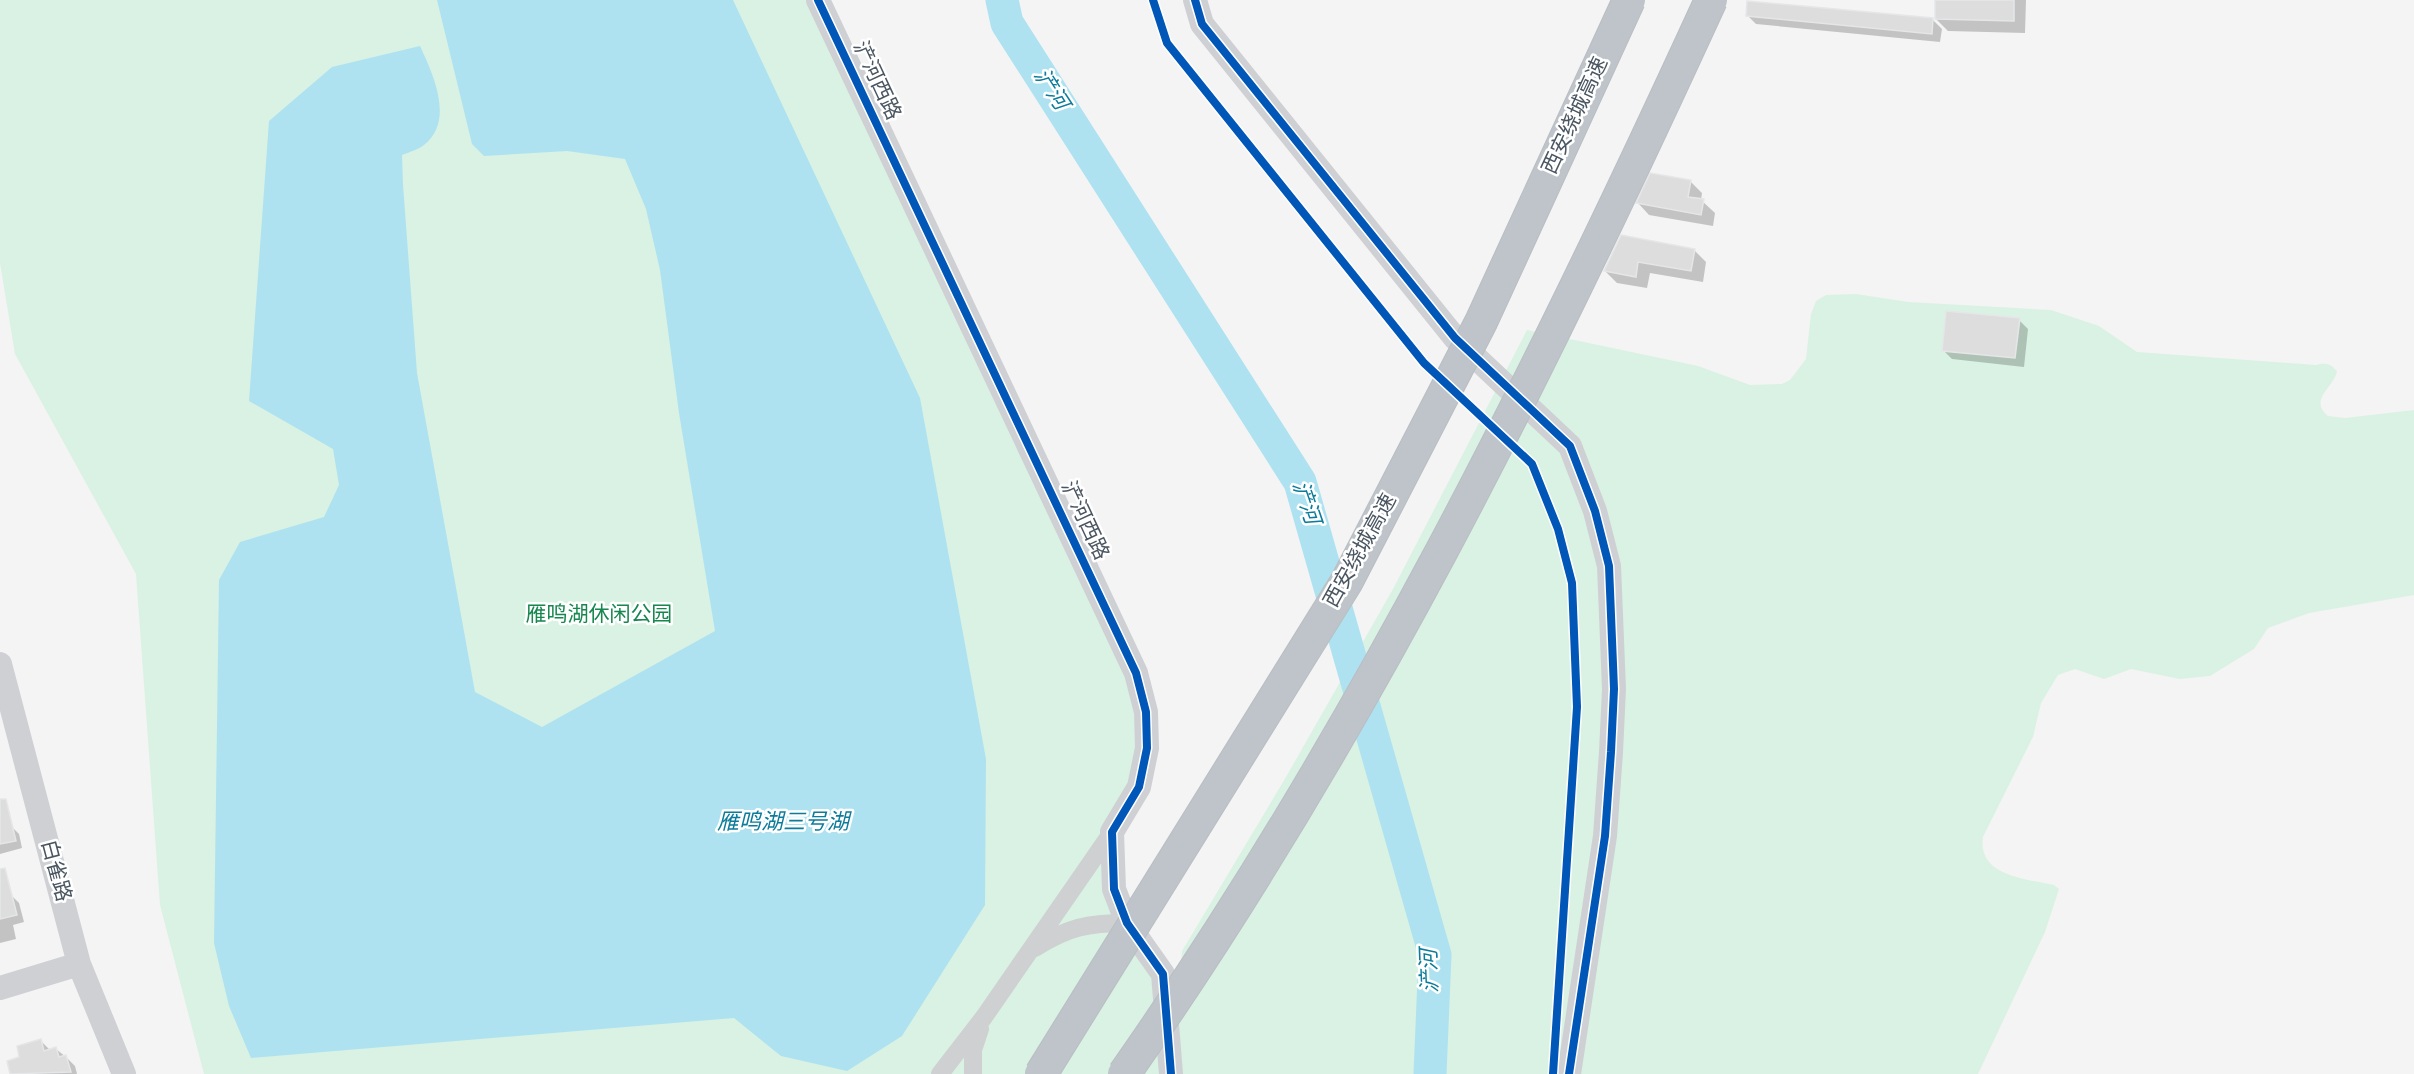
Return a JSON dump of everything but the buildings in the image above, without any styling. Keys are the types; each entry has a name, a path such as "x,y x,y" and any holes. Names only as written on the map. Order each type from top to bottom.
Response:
{"highway":[{"name":"西安绕城高速","path":"1041,1074 1347,580 1481,322 1629,0"},
{"path":"1124,1074 1174,1003 1248,887 1325,759 1454,532 1545,353 1711,0"}],"street":[{"name":"浐河西路","path":"818,0 1136,673 1146,712 1147,748 1139,787 1112,832"},
{"path":"1194,0 1202,24 1455,338 1570,446 1595,511 1609,566 1614,689 1605,836 1569,1074"},
{"name":"白雀路","path":"0,664 79,964 124,1074"},
{"path":"1112,832 1114,889 1127,923 1163,974 1171,1044 1171,1074"},
{"path":"940,1074 984,1017 1112,832"},
{"path":"1029,951 1064,930 1102,923 1127,923"},
{"path":"0,988 79,964"},
{"path":"973,1074 973,1050 984,1017"},
{"path":"1161,1074 1171,1044"}],"green space":[{"name":"雁鸣湖休闲公园","path":"0,0 818,0 1146,712 1114,889 1147,953 1171,1074 204,1074 160,905 136,574 15,354 0,263"},
{"path":"1856,294 1908,302 2051,310 2099,326 2137,352 2328,364 2337,371 2321,399 2323,410 2328,416 2345,418 2414,410 2414,595 2309,613 2268,628 2254,649 2210,676 2180,679 2131,669 2104,679 2075,669 2058,675 2041,703 2033,737 1983,837 1983,850 1995,868 2018,877 2054,885 2059,889 2045,932 1978,1074 1173,1074 1182,951 1286,777 1393,589 1527,330 1698,366 1750,385 1782,384 1790,380 1806,359 1811,314 1816,301 1826,295"}],"water":[{"name":"雁鸣湖三号湖","path":"437,0 733,0 920,398 986,759 985,905 902,1036 847,1071 781,1056 734,1018 251,1058 229,1006 214,943 219,580 240,542 324,517 339,485 333,449 249,401 269,121 332,67 420,46 435,83 440,111 438,123 433,135 422,147 402,155 403,185 417,373 475,692 542,727 715,631 679,413 660,270 646,209 625,159 567,151 484,156 472,144"}],"waterway":[{"name":"浐河","path":"1002,0 1007,23 1300,482 1435,955 1430,1074"}],"cycle path":[{"path":"818,0 1136,673 1146,712 1147,748 1139,787 1112,832 1114,889 1127,923 1163,974 1171,1074"},
{"path":"1153,0 1167,43 1424,363 1532,464 1558,529 1572,583 1577,707 1553,1074"},
{"path":"1195,0 1202,24 1455,338 1570,446 1595,511 1609,566 1614,689 1605,836 1569,1074"}]}
